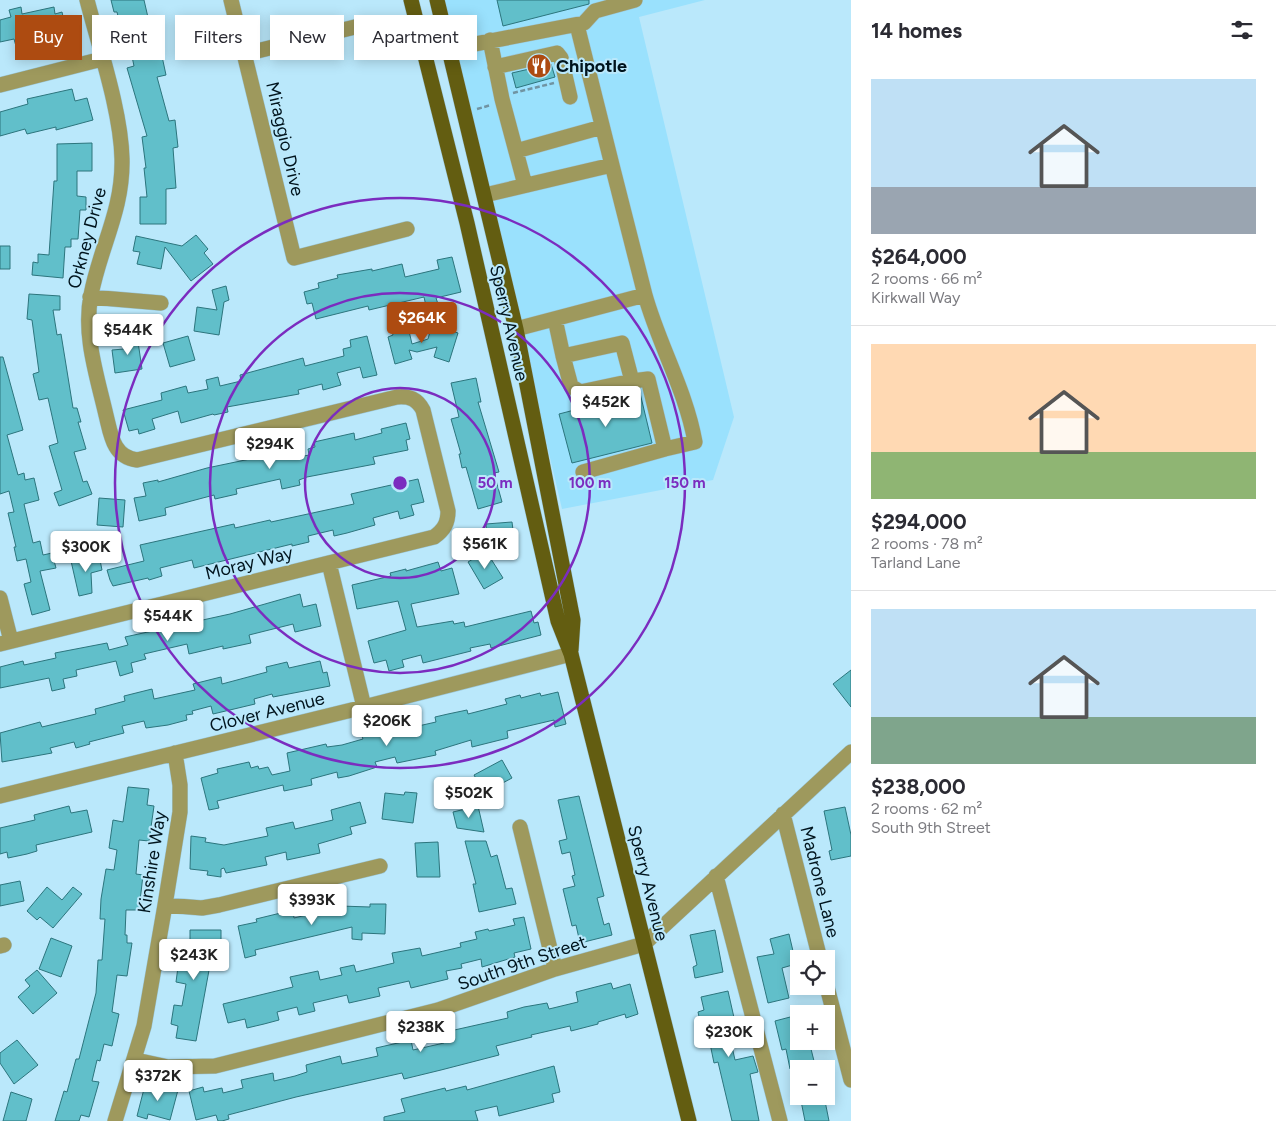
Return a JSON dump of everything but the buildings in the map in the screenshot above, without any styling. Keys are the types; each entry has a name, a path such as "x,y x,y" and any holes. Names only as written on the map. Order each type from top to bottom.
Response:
{"main road":[{"name":"Sperry Avenue","path":"411,0 469,232 558,621 571,654 689,1121"},
{"name":"Sperry Avenue","path":"437,0 441,15"},
{"name":"Sperry Avenue","path":"452,60 516,329 573,620 571,654"}],"street":[{"name":"Orkney Drive","path":"86,0 92,22"},
{"name":"Miraggio Drive","path":"232,0 236,15"},
{"path":"477,43 532,35 577,25 584,23 593,5 635,0"},
{"path":"577,25 645,295 692,422 695,442 583,472"},
{"path":"260,50 354,27"},
{"path":"490,40 502,99 525,185"},
{"path":"495,67 557,53 562,58 570,97"},
{"path":"0,85 98,60"},
{"name":"Orkney Drive","path":"102,60 119,130 122,158 121,184 117,209 96,270 90,296 89,328 92,353 115,448 121,455 137,460 406,396 420,404 423,410 448,511 445,527"},
{"name":"Miraggio Drive","path":"246,60 294,258 407,229"},
{"path":"516,151 602,127"},
{"path":"485,194 612,165"},
{"path":"516,329 645,295"},
{"path":"90,296 161,303"},
{"path":"555,319 571,386 580,392 648,379 672,371"},
{"path":"564,356 622,343 632,381"},
{"path":"648,379 665,449"},
{"name":"Moray Way","path":"5,643 434,537 445,527"},
{"path":"329,563 364,707"},
{"path":"0,598 5,643"},
{"name":"Clover Avenue","path":"0,796 571,654"},
{"name":"South 9th Street","path":"136,1060 168,1067 214,1066 438,1010 555,968 644,944 851,752"},
{"name":"Kinshire Way","path":"115,1121 136,1060 144,1026 165,905 180,812 180,785 175,753"},
{"name":"Madrone Lane","path":"783,814 818,950"},
{"path":"520,827 555,968"},
{"path":"165,905 202,908 380,866"},
{"path":"716,876 780,1121"},
{"path":"829,995 851,1080"}],"path":[{"path":"477,109 502,99 508,94 560,81"}],"shaded area":[{"path":"443,0 705,0 639,17 734,417 713,480 562,509 457,60 477,60 477,15 447,15"}],"place":[{"name":"Chipotle","path":"539,66"}]}
